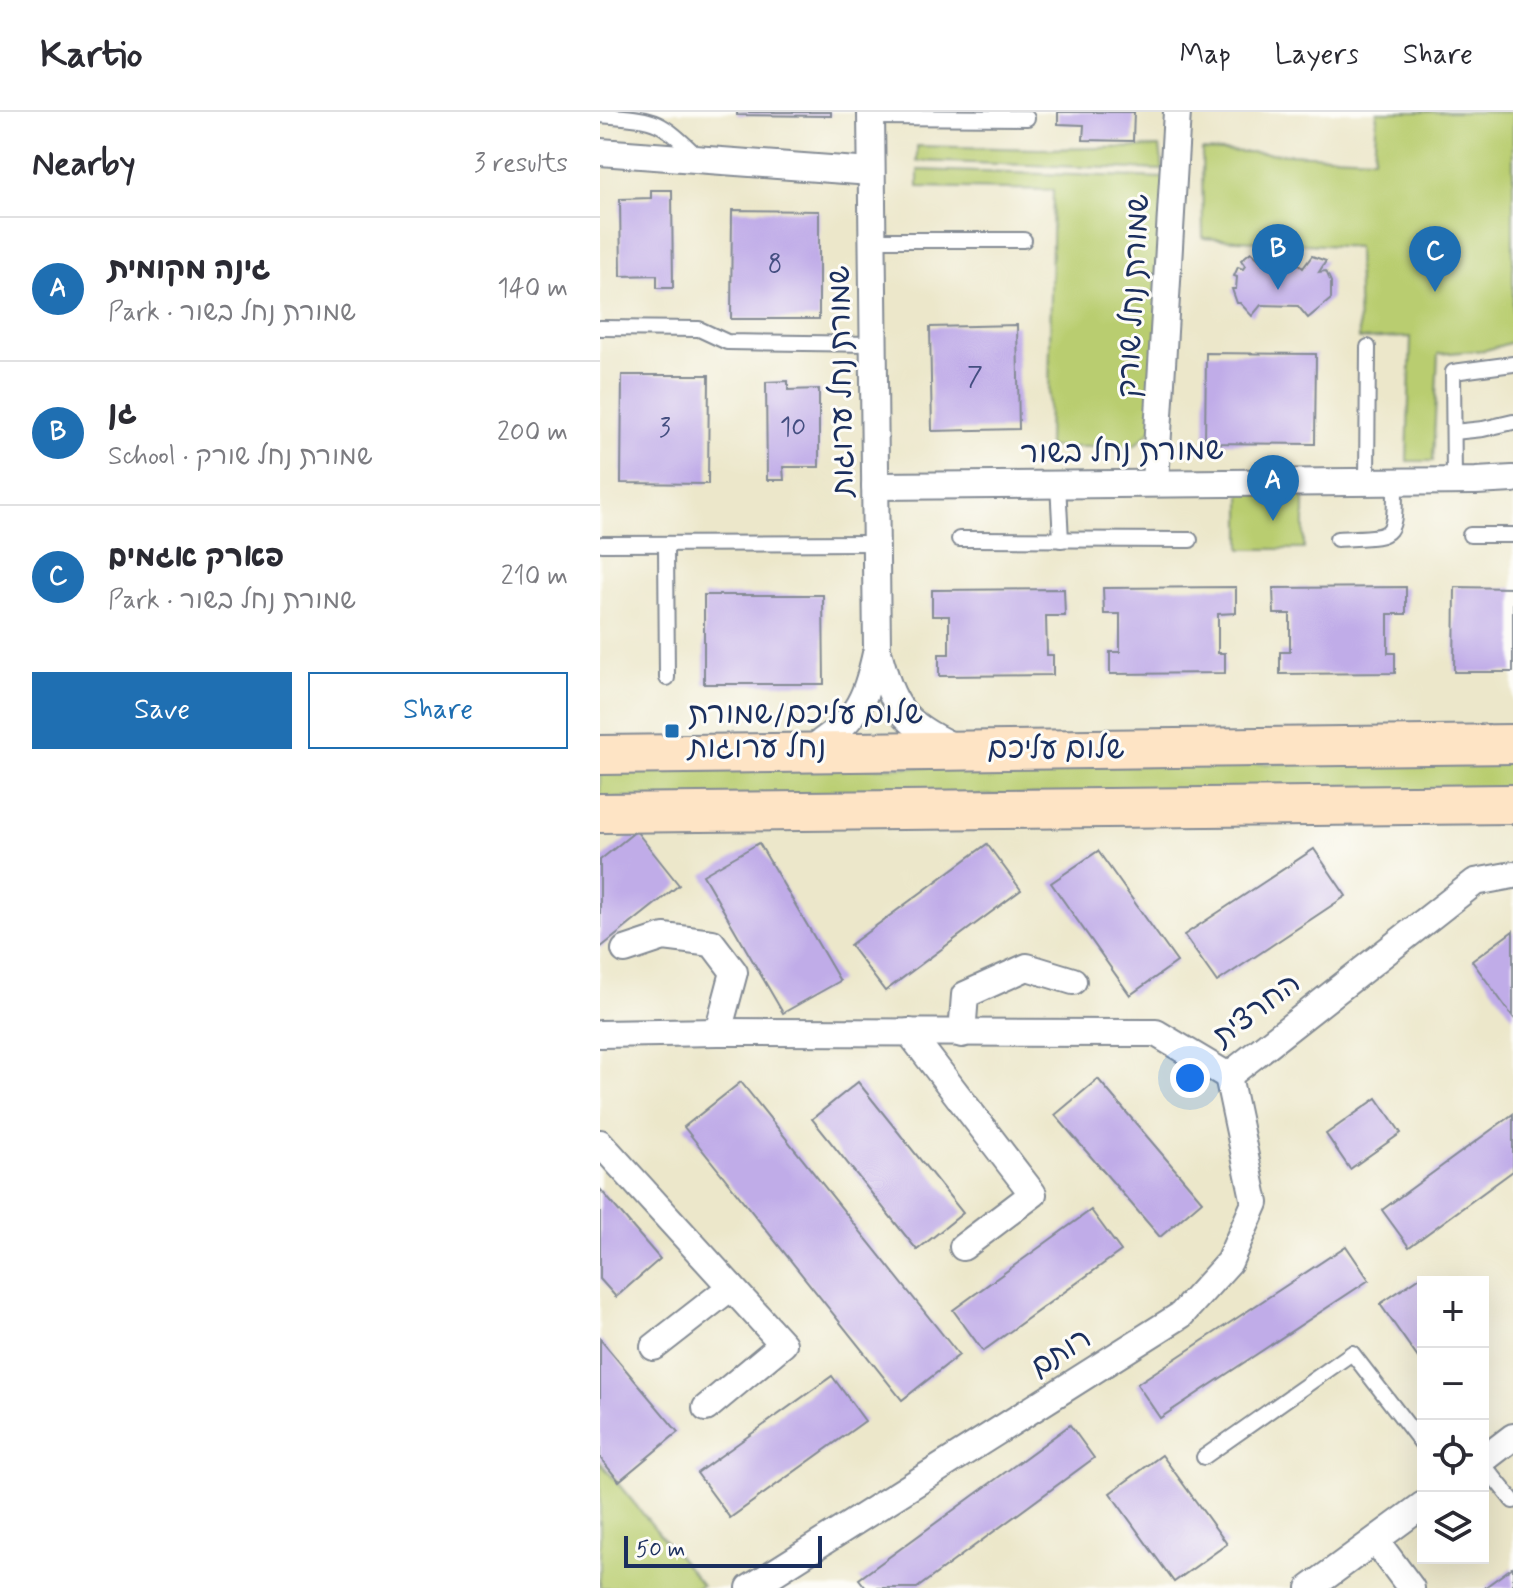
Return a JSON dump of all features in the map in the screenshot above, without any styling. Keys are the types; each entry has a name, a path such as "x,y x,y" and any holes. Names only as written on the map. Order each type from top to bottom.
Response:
{"main road":[{"name":"שלום עליכם","path":"600,755 1513,744"},
{"name":"שלום עליכם","path":"600,813 1513,804"}],"street":[{"name":"שמורת נחל שורק","path":"1155,483 1177,112"},
{"name":"שמורת נחל ערוגות","path":"807,752 854,716 869,685 877,649 871,115"},
{"path":"600,152 871,172"},
{"name":"שמורת נחל בשור","path":"875,486 1513,479"},
{"name":"שמורת נחל ערוגות","path":"877,649 888,689 897,707 929,735 959,749"},
{"name":"החרצית","path":"600,1034 1156,1033 1228,1076 1475,882 1513,875"},
{"path":"625,950 664,937 712,943 734,972 718,1032"},
{"path":"962,1034 965,995 1027,967 1073,981"},
{"path":"909,1032 1033,1194 963,1247"},
{"name":"רותם","path":"750,1588 1181,1315 1229,1262 1255,1203 1228,1076"},
{"path":"600,1143 783,1344 706,1408"},
{"path":"654,1347 731,1287"},
{"path":"1489,1457 1513,1437"},
{"path":"1310,1588 1417,1510"},
{"path":"1376,1541 1411,1588"}],"lane":[{"path":"600,115 659,122 701,160"},
{"path":"871,115 1027,118"},
{"path":"871,240 1024,240"},
{"path":"600,328 699,329 727,342 873,344"},
{"path":"1367,482 1368,347"},
{"path":"1454,481 1453,372 1513,364"},
{"path":"1454,432 1513,422"},
{"path":"1337,539 1379,537 1389,532 1395,521 1395,482"},
{"path":"1058,484 1061,540"},
{"path":"1470,535 1513,535"},
{"path":"959,539 1190,540"},
{"path":"602,544 877,543"},
{"path":"666,545 667,678"},
{"path":"1204,1457 1352,1353 1417,1437"},
{"path":"1489,1470 1513,1501"}],"green space":[{"path":"1377,112 1513,112 1513,342 1486,350 1438,354 1433,461 1407,461 1411,337 1359,339 1357,247 1203,238 1202,150 1374,158"},
{"path":"917,146 1040,149 1160,147 1163,170 917,161"},
{"path":"918,170 1165,178 1157,425 1133,447 1048,447 1053,190 918,187"},
{"path":"1241,492 1304,492 1304,549 1241,549"},
{"path":"1513,761 1513,791 600,799 600,770"},
{"path":"600,1462 702,1585 697,1588 600,1588"}],"building":[{"path":"737,112 831,112 831,116 737,115"},
{"path":"1058,112 1134,112 1133,141 1083,140 1084,125 1058,124"},
{"path":"651,190 672,190 673,288 657,288 657,275 621,276 620,199 651,198"},
{"path":"732,210 819,211 819,319 731,319"},
{"path":"1251,252 1261,261 1294,260 1303,268 1312,256 1326,261 1319,272 1326,271 1331,282 1331,299 1308,318 1298,306 1261,305 1252,316 1237,303 1232,289 1236,289 1237,277 1234,276 1238,267 1243,269 1245,266 1241,260"},
{"path":"1017,325 1019,429 932,431 930,327"},
{"path":"1206,353 1316,354 1315,444 1205,443"},
{"path":"622,375 709,375 708,484 621,483"},
{"path":"788,381 788,390 819,389 819,467 783,467 784,480 767,480 766,382"},
{"path":"1236,587 1236,613 1218,614 1218,653 1225,653 1225,673 1110,674 1110,652 1120,652 1120,614 1104,614 1103,588"},
{"path":"1406,587 1406,614 1388,614 1388,653 1395,653 1395,673 1280,674 1280,652 1290,652 1290,614 1274,614 1273,588"},
{"path":"1455,587 1513,588 1513,672 1454,672"},
{"path":"1064,589 1065,616 1046,616 1047,655 1053,655 1053,675 939,676 939,654 949,654 949,616 932,616 932,590"},
{"path":"704,595 823,595 824,684 704,684"},
{"path":"636,831 679,885 600,948 600,860"},
{"path":"759,843 840,981 783,1013 703,875"},
{"path":"987,844 1021,890 885,991 850,945"},
{"path":"1314,849 1346,896 1217,982 1184,935"},
{"path":"1098,851 1177,962 1130,995 1051,883"},
{"path":"1513,931 1513,1017 1472,961"},
{"path":"1098,1079 1202,1201 1160,1237 1055,1115"},
{"path":"741,1082 959,1355 902,1400 684,1127"},
{"path":"858,1082 963,1213 917,1250 812,1119"},
{"path":"1377,1098 1401,1133 1350,1169 1326,1134"},
{"path":"1513,1114 1513,1171 1409,1247 1382,1210"},
{"path":"600,1189 660,1259 616,1297 600,1279"},
{"path":"1091,1210 1121,1251 983,1351 953,1310"},
{"path":"1346,1246 1369,1280 1160,1418 1137,1384"},
{"path":"1417,1279 1417,1356 1380,1304"},
{"path":"600,1339 678,1432 619,1481 600,1458"},
{"path":"832,1376 865,1421 730,1518 697,1473"},
{"path":"1070,1425 1094,1458 917,1588 866,1588 859,1579"},
{"path":"1162,1455 1227,1544 1174,1582 1110,1493"},
{"path":"1513,1567 1513,1588 1484,1588"}],"place":[{"name":"גן","path":"1278,290"},
{"name":"פארק אגמים","path":"1435,292"},
{"name":"גינה מקומית","path":"1273,521"},
{"name":"שלום עליכם/שמורת נחל ערוגות","path":"672,731"}]}
